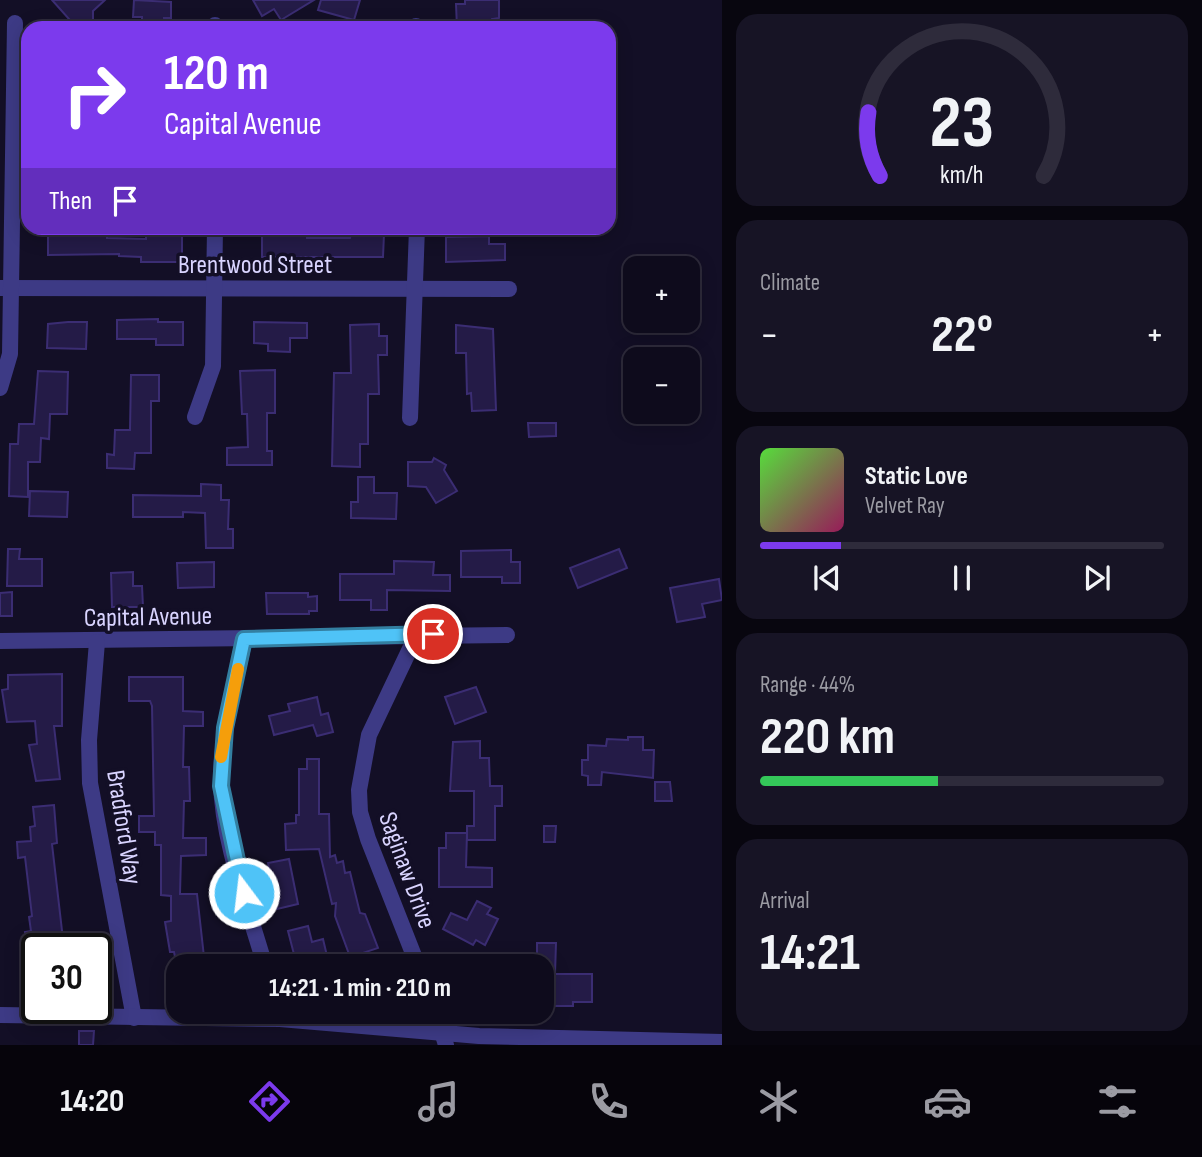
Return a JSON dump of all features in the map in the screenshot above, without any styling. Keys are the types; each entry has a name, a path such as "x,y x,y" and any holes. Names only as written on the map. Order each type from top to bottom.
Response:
{"street":[{"path":"0,388 10,354 6,288 15,23"},
{"path":"195,416 213,366 215,235"},
{"path":"410,418 417,235"},
{"name":"Brentwood Street","path":"6,288 509,289"},
{"name":"Capital Avenue","path":"0,641 97,642 417,634 507,635"},
{"name":"Saginaw Drive","path":"413,954 368,839 360,812 359,790 369,735 417,634"},
{"path":"244,639 225,728 221,786 237,868 262,954"},
{"name":"Bradford Way","path":"97,642 89,740 90,783 134,1018"},
{"path":"0,1015 166,1017"},
{"path":"341,1024 445,1039 722,1042"}],"building":[{"path":"52,0 105,0 93,11 93,21 71,21"},
{"path":"134,0 171,2 171,18 164,18 164,21 142,21 142,17 133,17"},
{"path":"253,0 314,0 281,20 274,9 262,16"},
{"path":"321,0 360,0 354,20 318,10"},
{"path":"465,0 499,0 499,18 492,21 457,21 456,4 465,4"},
{"path":"48,235 107,235 107,238 146,239 146,235 182,235 182,262 141,262 141,257 119,254 48,255"},
{"path":"262,235 350,238 351,235 384,235 383,257 262,257"},
{"path":"489,236 489,244 505,244 505,260 446,262 446,237"},
{"path":"158,319 158,322 183,322 183,345 156,345 156,339 117,339 117,320"},
{"path":"87,322 86,349 47,348 48,324"},
{"path":"254,322 307,323 307,338 290,338 290,352 268,351 268,344 254,343"},
{"path":"379,324 379,336 387,336 387,355 378,355 379,394 368,394 368,444 360,444 360,467 332,466 334,373 351,373 350,325"},
{"path":"456,325 493,329 496,410 472,411 471,393 467,394 466,353 456,353"},
{"path":"275,370 275,413 267,413 267,451 272,451 272,465 227,465 227,448 248,447 247,414 242,414 240,371"},
{"path":"38,371 68,372 67,414 50,414 49,439 41,438 40,462 28,462 28,497 9,496 10,444 18,444 19,424 34,424"},
{"path":"131,375 159,375 159,401 151,401 151,453 135,453 134,469 107,468 107,454 114,455 115,430 130,430"},
{"path":"528,423 556,423 556,436 529,437"},
{"path":"434,458 446,465 444,470 457,491 436,503 426,487 408,486 408,462 432,462"},
{"path":"358,477 374,477 374,493 397,493 396,519 351,518 351,502 358,502"},
{"path":"201,484 221,485 221,500 229,500 228,529 233,529 233,548 206,548 205,513 183,512 183,517 133,517 133,495 201,496"},
{"path":"30,491 68,492 67,517 29,516"},
{"path":"8,549 20,549 19,559 42,559 42,586 7,586"},
{"path":"619,549 627,568 578,588 570,568"},
{"path":"511,550 511,562 520,562 520,583 502,583 502,577 461,577 461,551"},
{"path":"394,561 434,562 433,575 450,575 450,591 387,590 387,610 371,610 371,600 340,600 340,574 394,574"},
{"path":"214,562 214,587 178,588 177,563"},
{"path":"133,572 133,586 142,586 143,607 112,607 111,573"},
{"path":"719,579 722,600 702,604 705,617 677,622 670,588"},
{"path":"12,592 12,616 0,616 0,593"},
{"path":"266,593 308,593 308,597 317,596 317,611 309,611 309,614 267,614"},
{"path":"62,674 62,726 54,726 60,779 36,781 29,745 37,744 35,721 7,722 2,690 8,689 8,675"},
{"path":"129,677 183,677 183,711 203,712 203,726 184,726 183,767 189,767 190,801 184,801 183,838 206,838 206,855 181,856 180,894 197,894 204,954 170,952 165,922 171,921 171,896 161,895 161,845 155,845 155,832 139,832 139,816 154,816 152,706 150,701 129,701"},
{"path":"476,687 486,712 455,724 445,697"},
{"path":"317,697 321,715 328,713 333,732 317,736 313,725 274,735 269,716 290,711 288,704"},
{"path":"628,737 643,737 643,750 654,750 653,778 602,772 601,785 588,785 588,776 582,775 582,760 588,760 588,745 606,746 607,739 628,740"},
{"path":"480,741 480,758 489,758 490,786 502,786 502,806 495,806 495,840 467,840 467,826 474,826 474,791 450,791 453,742"},
{"path":"307,759 319,759 319,814 329,814 330,857 335,855 337,863 343,861 345,873 350,872 360,913 365,914 378,948 360,954 349,954 335,916 336,903 332,904 319,849 286,850 285,824 296,823 296,815 299,815 299,769 307,769"},
{"path":"655,782 670,782 672,801 655,801"},
{"path":"54,805 57,843 52,844 62,933 25,933 31,931 29,917 32,916 25,857 18,858 17,842 31,841 30,827 35,826 33,807"},
{"path":"544,826 556,826 555,842 544,842"},
{"path":"446,833 467,833 466,867 492,868 492,887 439,887 439,848 446,848"},
{"path":"289,859 298,904 277,909 268,863"},
{"path":"477,901 491,908 487,914 498,919 485,945 476,940 473,945 443,929 451,913 467,920"},
{"path":"308,926 312,942 323,939 327,954 294,954 288,931"},
{"path":"537,943 556,943 555,974 592,974 592,1002 554,1006 554,954 537,954"},
{"path":"79,1031 94,1031 93,1045 79,1045"}],"slow traffic":[{"path":"221,757 238,669"}],"route":[{"path":"244,893 228,829 221,786 225,728 244,639 433,634"}]}
